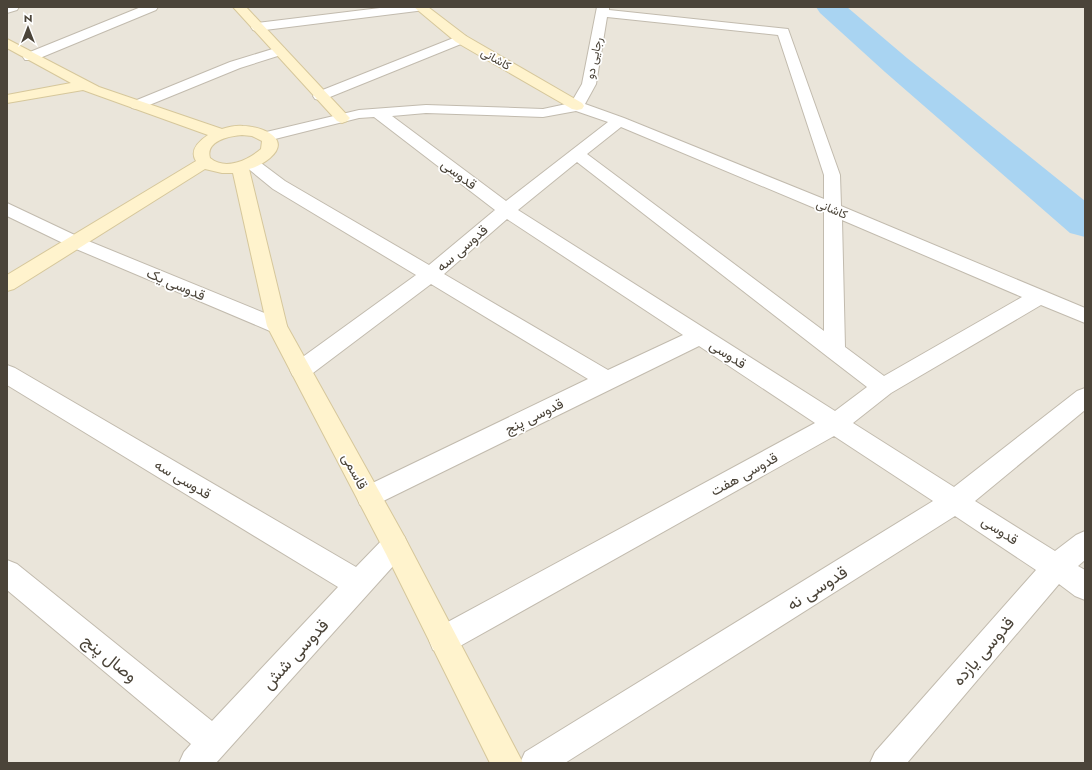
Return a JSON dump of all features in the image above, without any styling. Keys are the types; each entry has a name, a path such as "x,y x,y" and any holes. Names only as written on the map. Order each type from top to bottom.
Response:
{"street":[{"path":"7,9 14,7"},
{"path":"30,57 152,7"},
{"path":"239,7 342,118"},
{"path":"257,26 417,7"},
{"name":"کاشانی","path":"420,7 461,38 577,106 619,121 832,209 1085,316"},
{"name":"کاشانی","path":"435,7 577,106"},
{"path":"603,10 784,32 832,175 835,351"},
{"name":"رجایی دو","path":"577,106 589,84 603,10"},
{"path":"320,96 461,38"},
{"path":"7,43 30,57 94,90 221,134"},
{"path":"136,105 235,65 279,51"},
{"path":"7,99 84,85"},
{"path":"267,136 270,141 266,153 245,165 219,168 204,163 200,158 201,151 212,139 221,134 242,130 252,130 267,136 359,114 426,109 543,114 577,106"},
{"name":"قدوسی","path":"378,113 506,210 1085,586"},
{"name":"قدوسی سه","path":"301,370 430,275 506,210 619,121"},
{"path":"576,154 883,387"},
{"path":"7,284 204,163"},
{"path":"245,165 607,380"},
{"name":"قاسمی","path":"245,165 277,326 395,545 507,763"},
{"name":"قدوسی یک","path":"7,209 75,242 277,326"},
{"name":"قدوسی هفت","path":"443,640 836,423 883,387 1039,297"},
{"name":"قدوسی پنج","path":"369,498 607,380 700,336"},
{"name":"قدوسی سه","path":"7,374 360,584"},
{"name":"قدوسی نه","path":"536,763 956,502 1085,397"},
{"name":"قدوسی یازده","path":"886,763 1056,567 1085,544"},
{"name":"قدوسی شش","path":"195,763 395,545"},
{"name":"وصال پنج","path":"7,573 214,743"}],"shaded area":[{"path":"7,7 1085,7 1085,763 7,763"}],"waterway":[{"path":"830,7 896,65 1085,223"}]}
